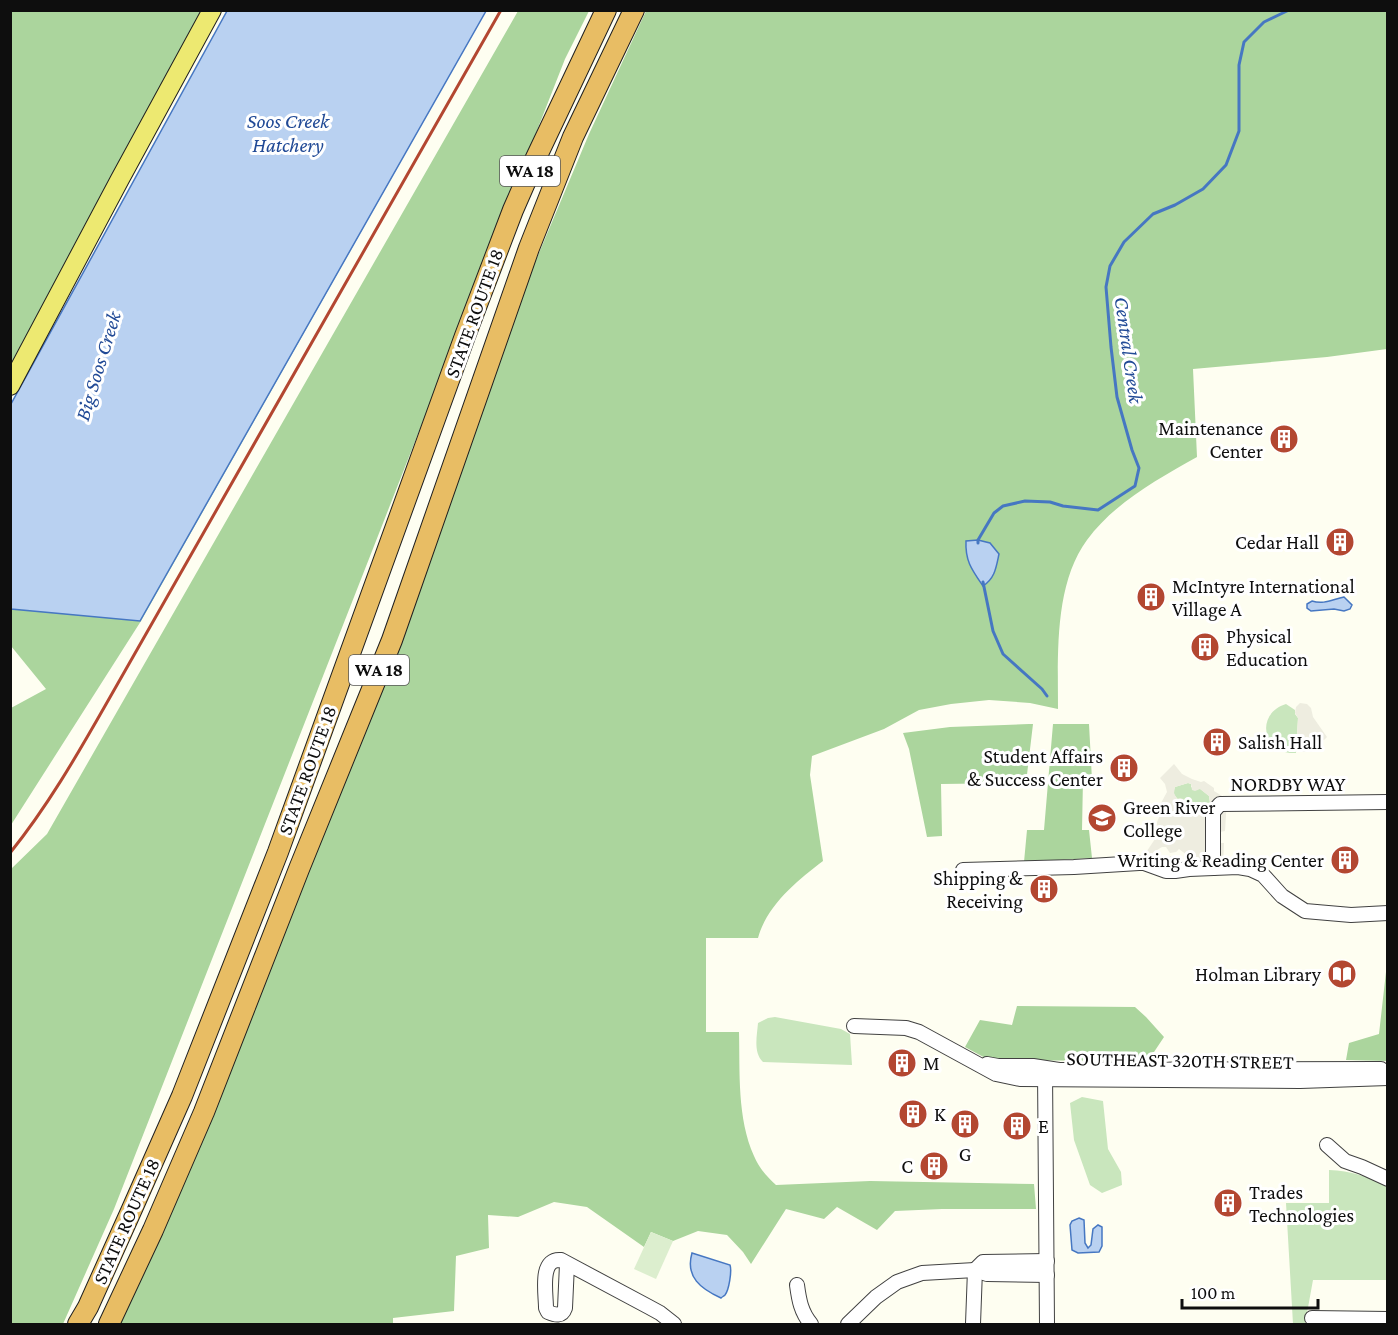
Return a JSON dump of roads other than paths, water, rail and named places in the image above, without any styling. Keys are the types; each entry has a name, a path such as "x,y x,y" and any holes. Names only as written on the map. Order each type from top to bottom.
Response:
{"highway":[{"name":"STATE ROUTE 18","path":"78,1324 88,1307 182,1096 278,852 513,210 606,10"},
{"name":"STATE ROUTE 18","path":"109,1324 204,1112 303,858 392,640 529,248 578,127 634,10"}],"main road":[{"path":"10,386 212,10"}],"street":[{"name":"NORDBY WAY","path":"1214,868 1213,812 1220,804 1388,802"},
{"path":"963,870 1139,863 1166,871 1238,867 1257,871 1282,896 1305,911 1351,915 1388,913"},
{"name":"SOUTHEAST 320TH STREET","path":"854,1026 906,1028 919,1032 996,1074 1008,1077 1045,1073 1388,1070"},
{"path":"1045,1073 1047,1324"},
{"name":"SOUTHEAST 320TH STREET","path":"1045,1073 1300,1080 1388,1078"},
{"path":"1328,1145 1345,1161 1388,1179"},
{"path":"848,1324 876,1297 897,1282 922,1273 975,1270 983,1262 1047,1268"},
{"path":"567,1264 660,1313 674,1324"},
{"path":"973,1324 975,1270"},
{"path":"797,1285 800,1304 811,1324"},
{"path":"1312,1318 1388,1319"}],"water":[{"name":"Soos Creek Hatchery","path":"227,11 486,11 140,621 11,609 11,404"},
{"path":"978,540 990,543 999,554 993,576 983,586 970,565 966,548 966,541"},
{"path":"1344,597 1352,605 1350,609 1344,611 1334,609 1311,611 1307,608 1307,604 1312,601 1324,602"},
{"path":"1079,1218 1084,1220 1085,1243 1088,1248 1091,1245 1093,1229 1098,1225 1102,1227 1102,1246 1099,1252 1078,1253 1072,1250 1070,1225 1072,1221"},
{"path":"692,1253 730,1265 728,1289 721,1298 707,1291 696,1281 691,1269"}],"waterway":[{"name":"Central Creek","path":"978,543 994,513 1003,506 1025,501 1050,502 1063,506 1098,510 1135,486 1139,468 1117,397 1111,347 1106,287 1110,266 1124,242 1153,214 1203,189 1226,165 1239,131 1239,65 1244,42 1264,22 1289,10"},
{"name":"Central Creek","path":"983,582 993,631 1003,654 1047,696"}],"railway":[{"path":"10,853 49,800 83,744 501,10"}],"place":[{"name":"Maintenance Center","path":"1284,439"},
{"name":"Cedar Hall","path":"1340,542"},
{"name":"McIntyre International Village A","path":"1151,597"},
{"name":"Physical Education","path":"1205,647"},
{"name":"Salish Hall","path":"1217,742"},
{"name":"Student Affairs & Success Center","path":"1124,768"},
{"name":"Green River College","path":"1102,818"},
{"name":"Writing & Reading Center","path":"1345,860"},
{"name":"Shipping & Receiving","path":"1044,889"},
{"name":"Holman Library","path":"1342,974"},
{"name":"M","path":"902,1063"},
{"name":"K","path":"913,1114"},
{"name":"G","path":"965,1124"},
{"name":"E","path":"1017,1126"},
{"name":"C","path":"934,1166"},
{"name":"Trades Technologies","path":"1228,1203"}],"water label":[{"name":"Big Soos Creek","path":"98,366"}]}
